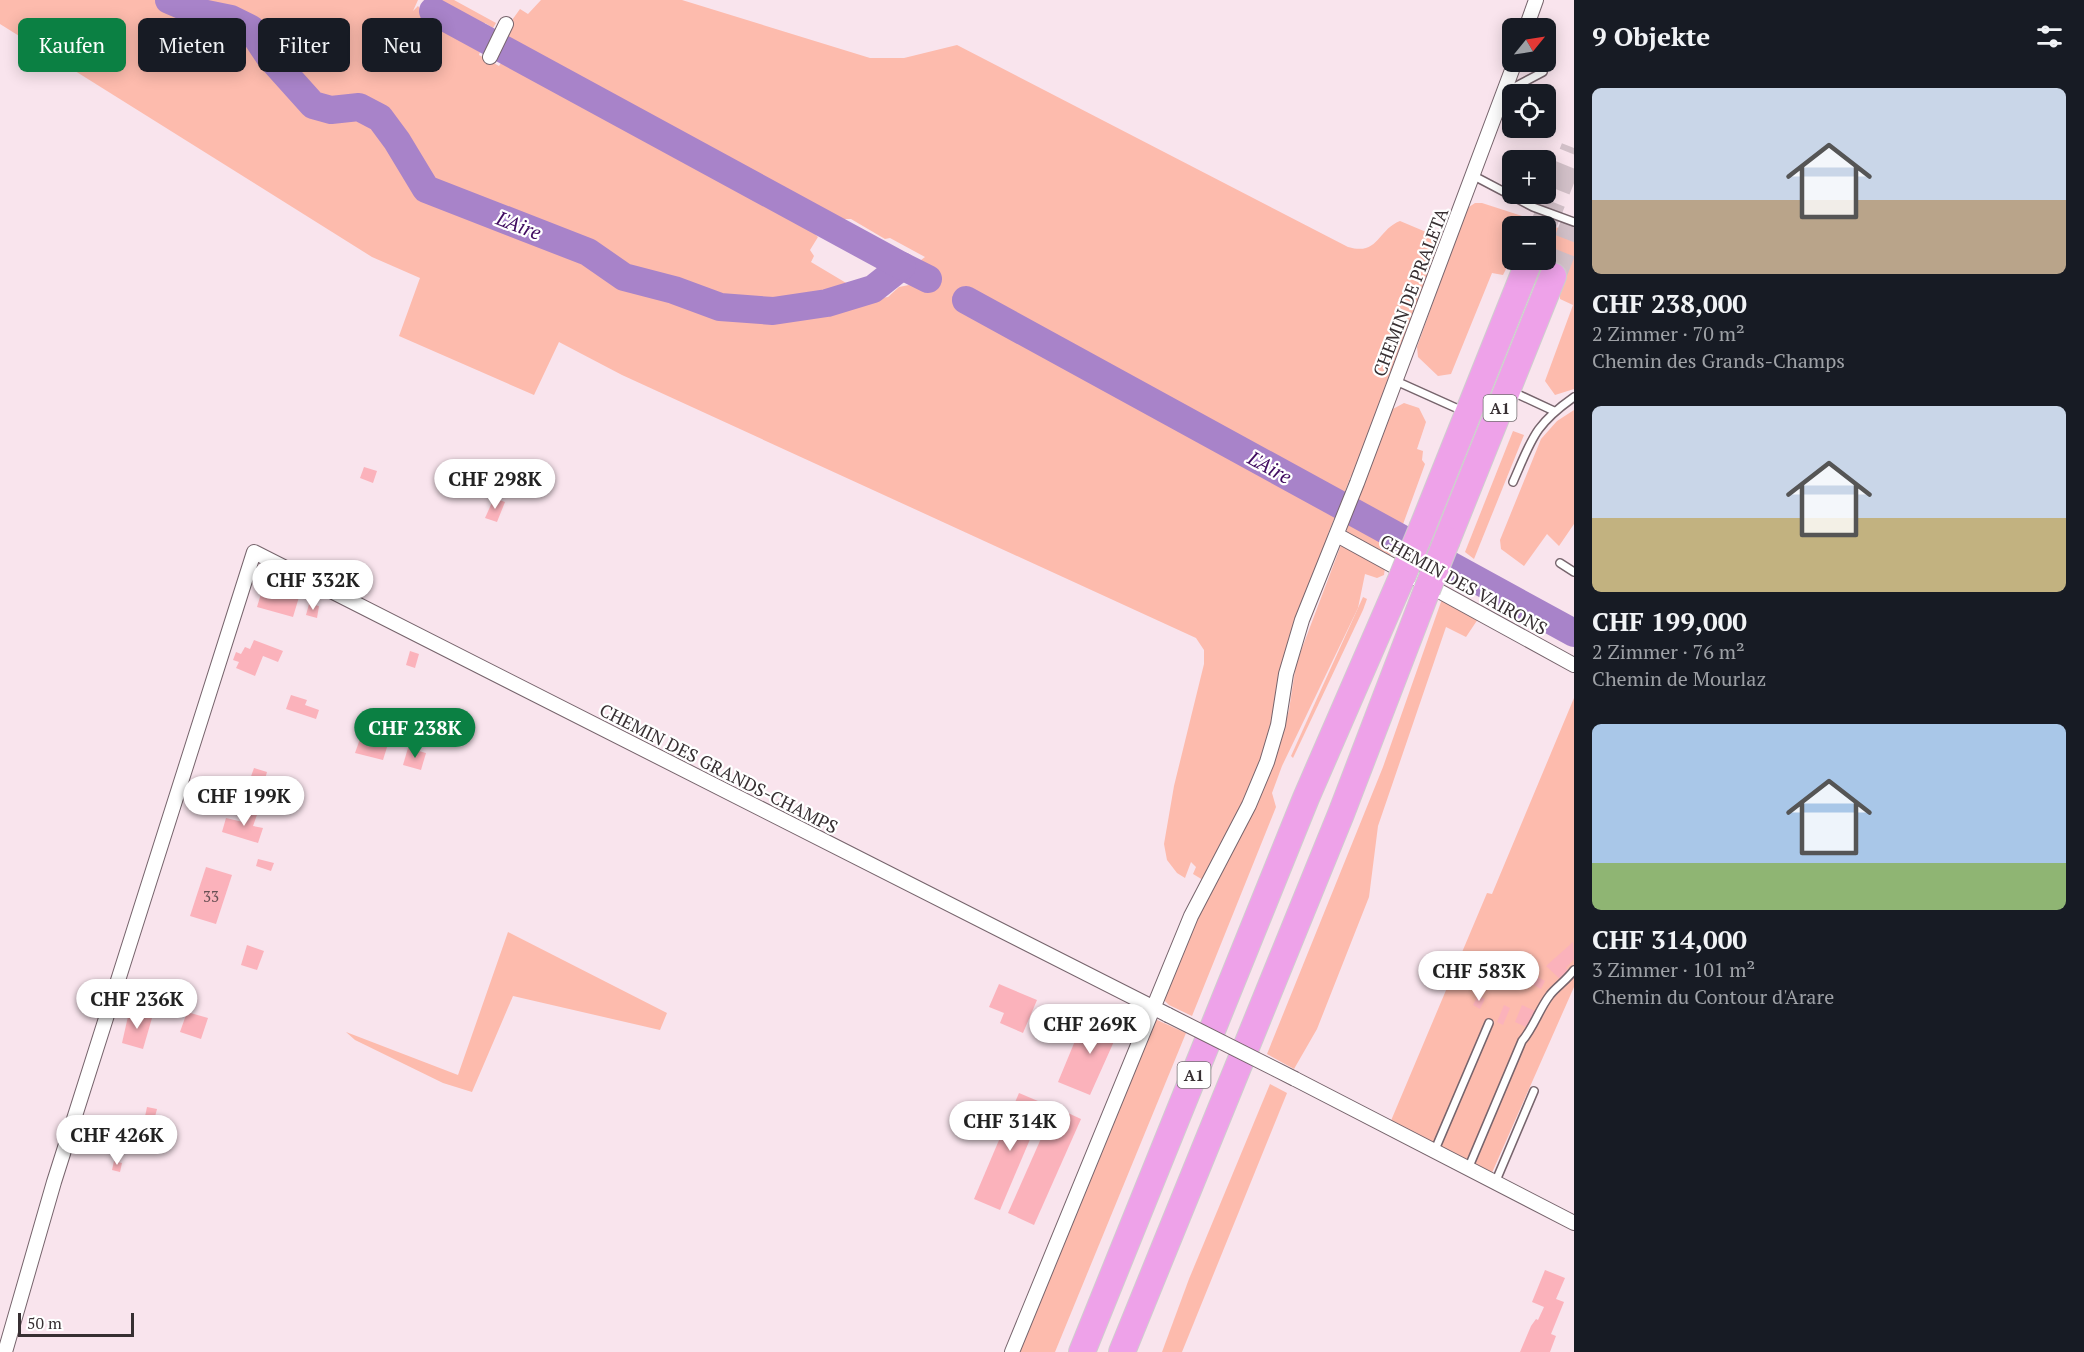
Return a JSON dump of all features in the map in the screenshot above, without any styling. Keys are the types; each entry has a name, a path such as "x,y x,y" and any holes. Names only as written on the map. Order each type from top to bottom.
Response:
{"highway":[{"name":"A1","path":"1082,1352 1302,809 1402,578 1525,270"},
{"name":"A1","path":"1122,1352 1341,814 1427,590 1553,276"}],"street":[{"path":"1530,18 1536,0"},
{"path":"490,57 504,29"},
{"name":"CHEMIN DE PRALETA","path":"1012,1352 1191,916 1249,805 1267,762 1278,725 1293,647 1354,492 1502,98"},
{"name":"CHEMIN DES VAIRONS","path":"1338,532 1574,665"},
{"name":"CHEMIN DES GRANDS-CHAMPS","path":"5,1352 54,1182 254,552 1295,1079 1434,1152"},
{"path":"1434,1152 1574,1223"}],"lane":[{"path":"1520,84 1543,72"},
{"path":"1474,176 1533,207 1574,222"},
{"path":"1396,381 1468,414"},
{"path":"1507,390 1554,411"},
{"path":"1513,482 1532,437 1542,422 1574,397"},
{"path":"1560,564 1574,572"},
{"path":"1468,1169 1522,1041 1533,1028 1551,994 1563,985 1574,970"},
{"path":"1434,1152 1489,1023"},
{"path":"1495,1183 1534,1091"}],"shaded area":[{"path":"0,0 418,0 413,11 418,6 428,18 362,18 362,72 442,72 442,25 475,42 472,47 480,52 479,55 499,66 503,60 736,191 803,223 818,237 810,250 814,256 811,262 873,299 888,297 899,287 929,281 921,260 925,257 890,238 885,239 851,219 843,219 502,34 520,9 528,14 541,0 682,0 870,58 904,58 957,45 1348,247 1358,249 1372,245 1392,225 1400,221 1438,237 1446,230 1357,483 1351,476 1328,534 1337,535 1302,620 1278,725 1208,883 1193,874 1196,867 1191,862 1185,878 1177,873 1167,860 1164,844 1174,786 1204,664 1204,650 1196,638 622,375 559,342 534,395 399,336 420,278 372,257 77,72 126,72 126,18 18,18 18,35 0,24"},
{"path":"422,0 454,0 496,23 493,28 485,23 482,28 435,1"},
{"path":"1475,203 1482,203 1522,216 1502,216 1502,270 1506,270 1503,275 1492,273 1451,374 1438,376 1418,357 1417,347 1469,207"},
{"path":"1556,227 1574,233 1574,389 1555,395 1545,381 1573,305 1560,299 1560,281 1540,277 1535,284 1535,275 1518,270 1556,270"},
{"path":"1404,403 1419,408 1426,422 1417,449 1423,451 1422,460 1425,464 1402,527 1356,502 1391,410"},
{"path":"1574,410 1574,524 1559,546 1547,534 1524,566 1501,549 1500,540 1541,439 1557,421"},
{"path":"1513,431 1524,435 1474,559 1465,552"},
{"path":"1349,520 1394,546 1389,558 1346,534"},
{"path":"1341,545 1385,568 1384,575 1377,578 1365,574 1358,608 1282,766 1272,793 1276,807 1192,1016 1169,1005 1163,999 1187,939 1273,765 1289,710 1296,664"},
{"path":"1363,597 1367,599 1363,610 1293,758 1291,756"},
{"path":"1442,599 1478,619 1466,637 1446,627 1378,826 1369,897 1317,1029 1294,1069 1267,1054 1383,767"},
{"path":"1574,698 1574,987 1491,1175 1390,1123 1487,893 1492,894"},
{"path":"508,932 667,1013 660,1030 513,996 472,1092 443,1083 355,1040 346,1032 458,1075"},
{"path":"1155,1019 1186,1033 1055,1352 1018,1352"},
{"path":"1270,1084 1287,1093 1182,1352 1162,1352 1189,1279"}],"building":[{"path":"364,467 377,471 373,483 360,478"},
{"path":"494,498 505,502 497,522 485,518"},
{"path":"263,587 287,596 287,594 299,597 293,617 257,607"},
{"path":"309,604 319,606 317,618 306,615"},
{"path":"254,640 283,651 278,662 263,656 255,676 236,668 239,662 233,660 236,652 241,654 245,647 250,649"},
{"path":"410,651 419,654 415,668 406,665"},
{"path":"291,695 307,700 305,705 319,710 316,719 286,709"},
{"path":"361,736 388,744 383,760 355,753"},
{"path":"408,748 426,753 421,770 403,765"},
{"path":"254,768 267,772 263,786 249,782"},
{"path":"248,806 259,809 253,826 263,828 258,843 222,832 226,818 243,822"},
{"path":"258,859 274,863 271,871 256,866"},
{"path":"206,867 232,875 216,924 190,916"},
{"path":"1573,942 1574,959 1566,968 1569,971 1561,980 1546,966"},
{"path":"247,945 264,951 257,970 241,965"},
{"path":"1530,973 1545,981 1541,989 1526,981"},
{"path":"999,984 1037,1000 1023,1033 1000,1023 1004,1013 989,1007"},
{"path":"1478,995 1485,999 1480,1009 1473,1005"},
{"path":"1504,1005 1510,1008 1503,1025 1497,1022"},
{"path":"1522,1005 1535,1011 1528,1028 1515,1022"},
{"path":"129,1012 152,1018 143,1049 122,1043"},
{"path":"187,1012 208,1018 201,1039 180,1032"},
{"path":"1109,1013 1124,1019 1090,1095 1058,1082 1082,1024 1101,1032"},
{"path":"1019,1093 1045,1104 1000,1210 974,1199"},
{"path":"147,1107 157,1109 152,1128 143,1126"},
{"path":"1055,1107 1081,1119 1034,1225 1008,1213"},
{"path":"114,1161 122,1163 120,1172 112,1170"},
{"path":"1545,1270 1565,1278 1556,1299 1564,1302 1551,1334 1556,1336 1550,1352 1520,1352 1531,1326 1536,1319 1538,1320 1544,1307 1532,1302"}],"waterway":[{"name":"L'Aire","path":"169,0 197,12 231,19 251,29 269,56 313,105 331,110 359,107 380,118 426,189 588,252 624,277 674,290 720,307 773,311 827,303 873,289 902,266 928,279"},
{"path":"433,11 902,266"},
{"name":"L'Aire","path":"966,300 1574,633"}],"tunnel":[{"path":"1547,216 1574,148"},
{"path":"1553,276 1574,223"}]}
